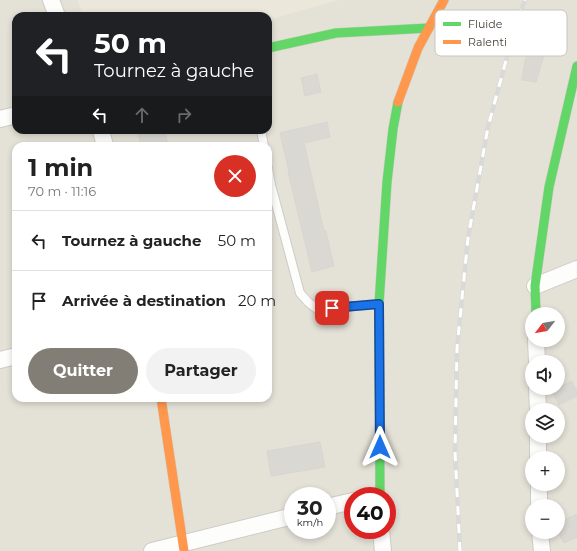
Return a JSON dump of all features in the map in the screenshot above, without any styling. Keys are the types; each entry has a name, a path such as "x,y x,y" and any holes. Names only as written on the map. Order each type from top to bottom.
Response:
{"street":[{"path":"51,0 56,12"},
{"path":"439,10 444,0"},
{"path":"378,487 379,304 387,182 393,130 399,98 418,48 435,17"},
{"path":"272,47 336,33 429,28"},
{"path":"536,307 535,286 549,187 577,66"},
{"path":"0,119 12,116"},
{"path":"535,286 577,269"},
{"path":"0,360 12,357"},
{"path":"163,402 183,547"},
{"path":"152,551 183,547 284,519"},
{"path":"382,539 383,551"},
{"path":"541,539 542,551"}],"lane":[{"path":"272,189 300,293 308,302 317,309 379,304"}],"shaded area":[{"path":"0,0 577,0 577,551 0,551"},
{"path":"77,0 339,0 272,19 272,12 82,12"}],"building":[{"path":"526,56 544,56 536,82 522,80"},
{"path":"317,74 321,92 305,96 301,78"},
{"path":"327,122 330,137 304,143 324,231 326,231 334,266 312,272 280,133"},
{"path":"138,134 166,134 167,142 140,142"},
{"path":"572,381 577,391 577,396 563,403 558,403 554,395 565,395 565,384"},
{"path":"320,442 325,467 271,476 267,451"},
{"path":"577,514 577,537 564,543 562,539 565,539 565,520"}],"railway":[{"path":"521,10 525,0"},
{"path":"460,551 455,452 457,348 468,238 488,127 507,56"}],"traffic: fast":[{"path":"272,47 336,33 429,28"},
{"path":"536,307 535,286 549,187 577,66"},
{"path":"380,487 379,304 387,182 393,129 398,102"}],"traffic: slow":[{"path":"439,10 444,0"},
{"path":"398,102 418,48 435,17"},
{"path":"162,402 184,551"}],"route":[{"path":"332,308 379,304 380,447"}]}
